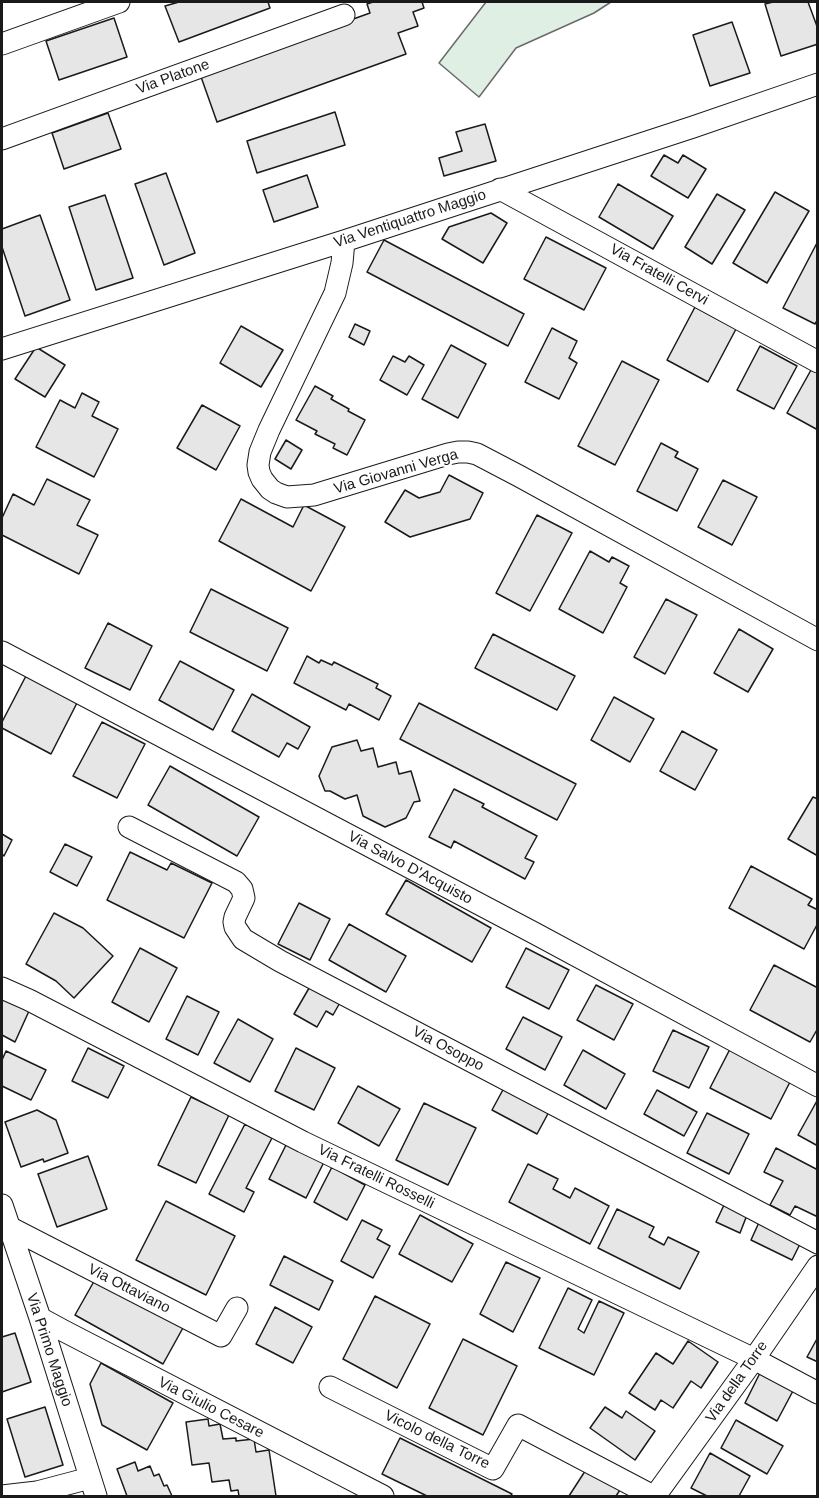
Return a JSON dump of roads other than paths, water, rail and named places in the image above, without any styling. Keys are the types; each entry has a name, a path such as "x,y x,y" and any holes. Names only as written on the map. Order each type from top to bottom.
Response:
{"street":[{"path":"2,44 119,2"},
{"name":"Via Platone","path":"2,139 344,15"},
{"name":"Via Ventiquattro Maggio","path":"2,349 344,241 818,84"},
{"name":"Via Fratelli Cervi","path":"500,189 818,362"},
{"name":"Via Giovanni Verga","path":"344,241 342,263 335,292 260,452 259,472 270,489 288,497 314,495 448,454 458,452 477,454 818,640"},
{"name":"Via Salvo D'Acquisto","path":"2,652 818,1086"},
{"name":"Via Osoppo","path":"129,827 236,882 242,889 244,898 234,922 243,939 280,961 818,1243"},
{"name":"Via Fratelli Rosselli","path":"2,988 303,1142 754,1359 818,1393"},
{"name":"Via Primo Maggio","path":"2,1205 93,1487"},
{"name":"Via Ottaviano","path":"9,1227 221,1336 237,1308"},
{"name":"Via della Torre","path":"654,1497 818,1266"},
{"name":"Via Giulio Cesare","path":"40,1318 383,1497"},
{"name":"Vicolo della Torre","path":"330,1387 493,1469 518,1425 654,1497"},
{"path":"2,1496 93,1487"}]}
